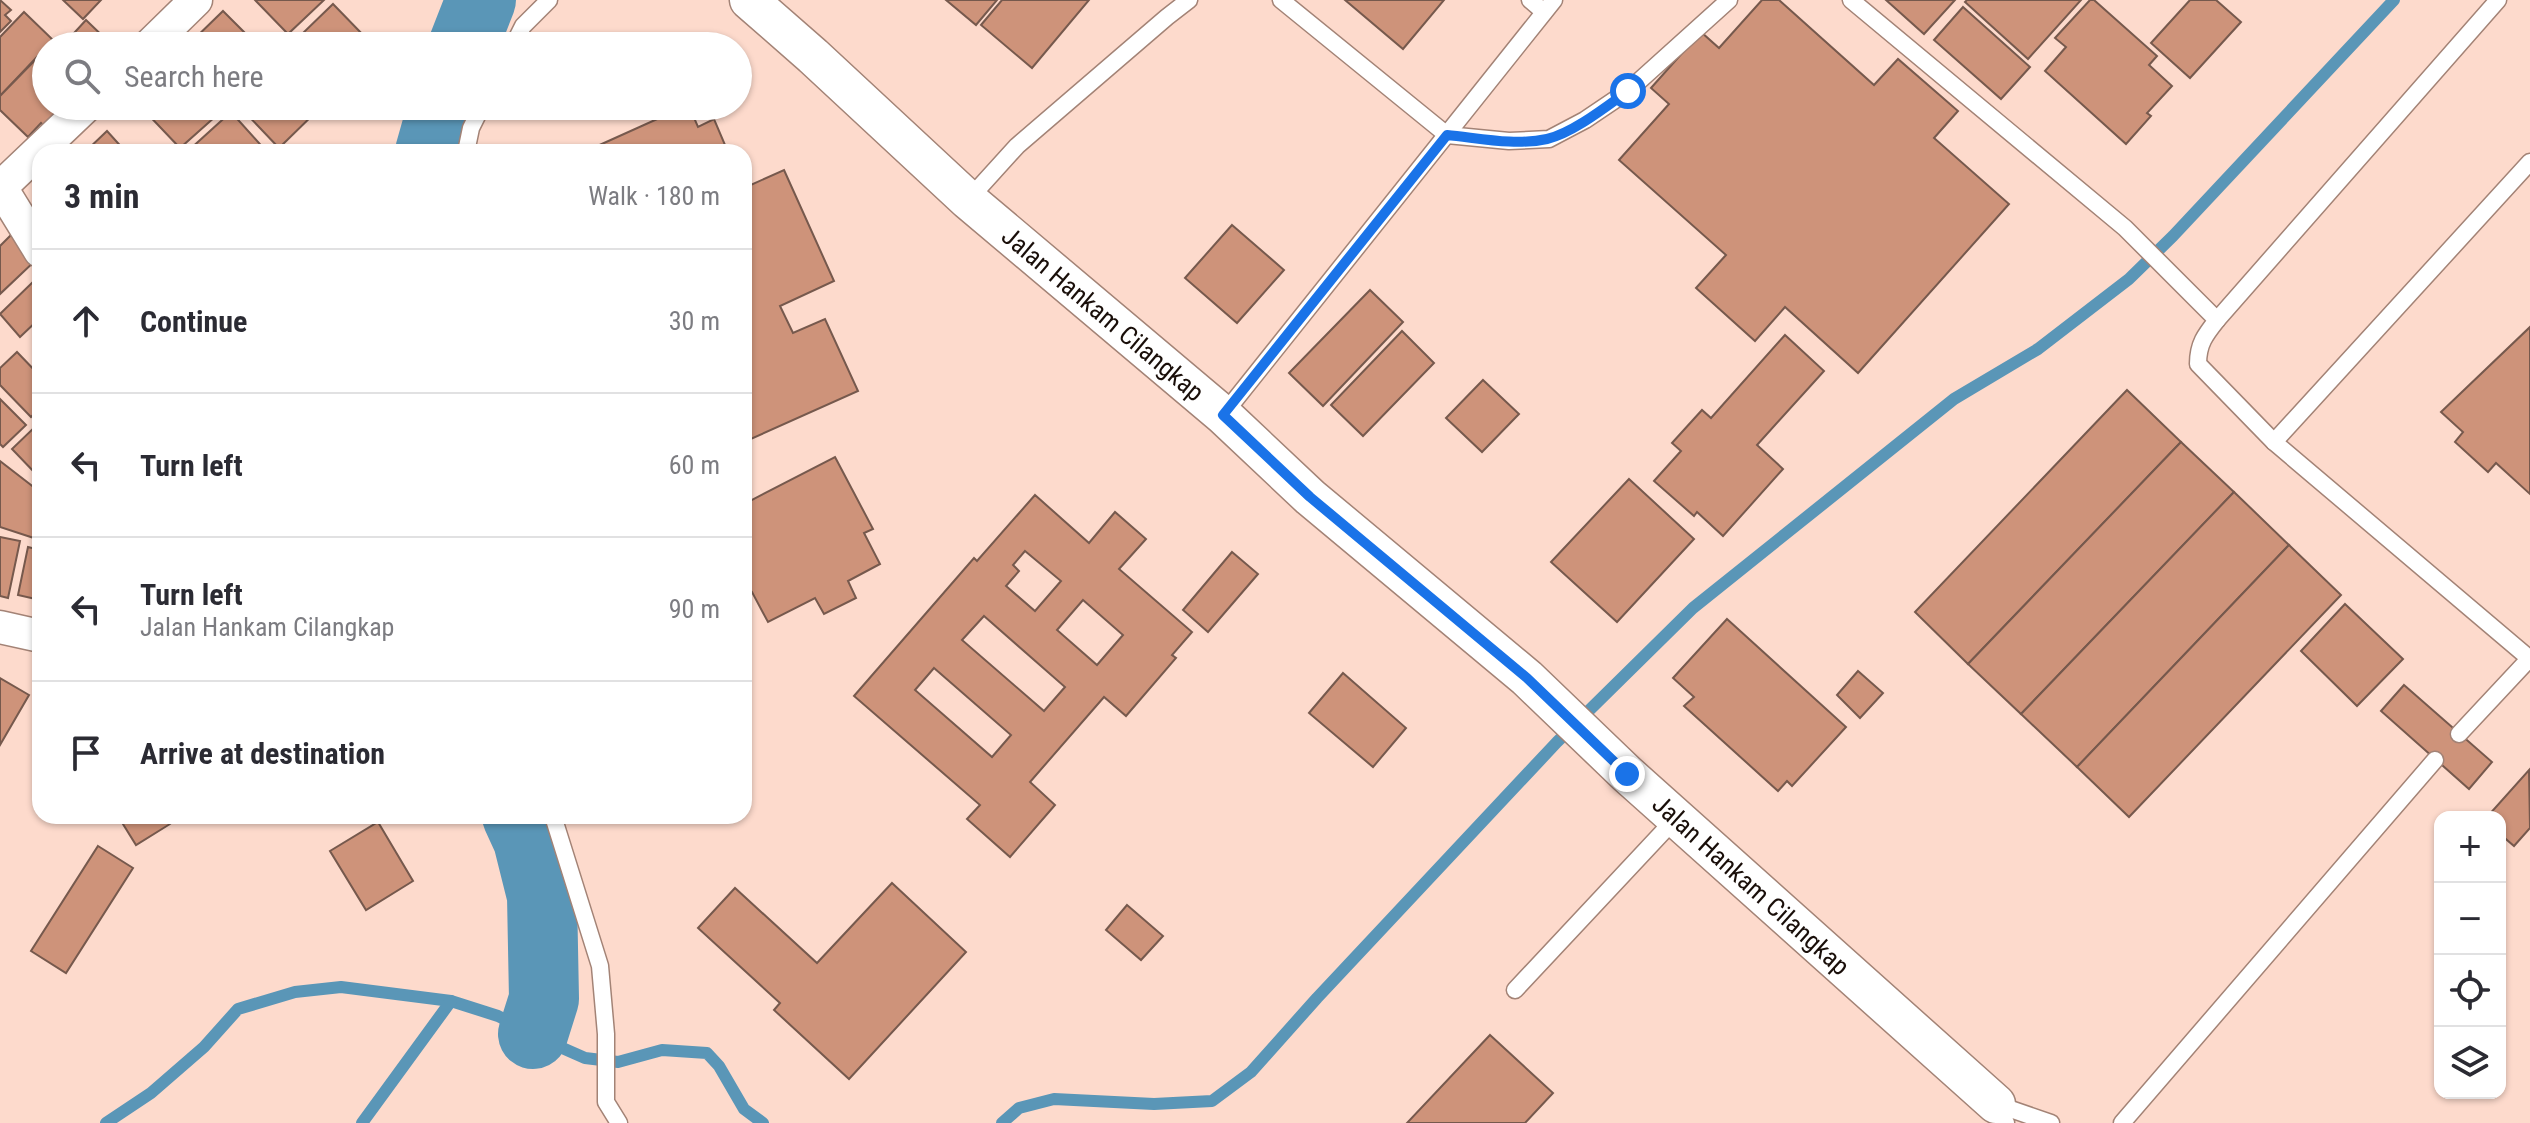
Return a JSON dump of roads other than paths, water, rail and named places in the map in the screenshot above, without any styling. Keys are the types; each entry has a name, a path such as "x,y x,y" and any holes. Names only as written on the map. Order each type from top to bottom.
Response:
{"street":[{"path":"163,32 196,0"},
{"name":"Jalan Hankam Cilangkap","path":"749,0 968,200 1223,415 1310,497 1527,678 1627,774 2001,1113"},
{"path":"46,144 71,120"},
{"path":"32,157 1,186 32,238"},
{"path":"0,627 32,634"}],"lane":[{"path":"520,32 549,0"},
{"path":"968,200 1017,146 1189,0"},
{"path":"1281,0 1447,135 1509,141 1549,139 1585,120 1628,91 1729,0"},
{"path":"1223,415 1549,6 1530,0"},
{"path":"1851,0 2125,228 2217,320"},
{"path":"2459,734 2530,659 2274,442 2198,364 2198,349 2201,339 2217,320 2498,0"},
{"path":"468,144 475,120"},
{"path":"2274,442 2530,162"},
{"path":"2122,1123 2435,760"},
{"path":"1515,990 1676,818"},
{"path":"556,824 600,966 606,1034 606,1102 619,1123"},
{"path":"2001,1113 2051,1123"}],"waterway":[{"path":"468,32 481,0"},
{"path":"1002,1123 1019,1108 1054,1099 1154,1104 1212,1101 1251,1072 1557,742 1693,608 1954,399 2038,349 2129,279 2394,0"},
{"path":"432,144 439,120"},
{"path":"521,824 528,840 542,896 544,999 533,1034"},
{"path":"106,1123 151,1093 204,1047 238,1009 295,992 341,987 451,1001 498,1016 585,1058 618,1062 662,1050 707,1053 719,1066 744,1109 763,1123"},
{"path":"362,1123 451,1001"}]}
